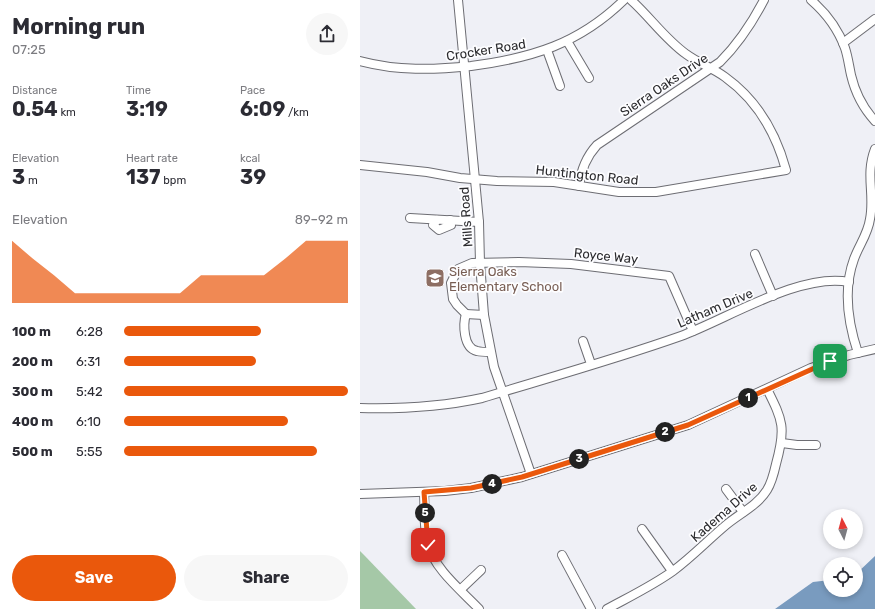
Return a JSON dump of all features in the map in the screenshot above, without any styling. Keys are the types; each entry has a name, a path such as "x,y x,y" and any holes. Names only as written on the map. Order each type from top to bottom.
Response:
{"street":[{"name":"Mills Road","path":"458,0 479,222 480,263 484,315 490,352 531,474"},
{"name":"Crocker Road","path":"360,62 405,69 436,70 517,59 547,50 567,41 601,20 624,0"},
{"path":"631,0 677,47 711,68"},
{"name":"Sierra Oaks Drive","path":"579,186 584,163 597,145 711,68 737,44 746,33 764,0"},
{"path":"811,0 833,24 843,43 854,87 864,107 875,122"},
{"path":"843,43 875,19"},
{"path":"567,41 589,78"},
{"path":"547,50 560,86"},
{"name":"Huntington Road","path":"360,165 475,179 538,181 620,192 646,193 786,170 776,140 760,112 739,88 711,68"},
{"path":"858,353 849,322 849,282 854,258 867,230 870,218 872,202 869,171 875,149"},
{"path":"410,218 437,220 433,225 439,230 451,225 450,220 479,222"},
{"path":"756,254 773,296"},
{"name":"Royce Way","path":"480,263 519,262 571,264 667,276 671,279 693,331"},
{"path":"480,263 472,263 462,266 455,273 451,283 453,299 466,314 484,315"},
{"name":"Latham Drive","path":"360,408 400,409 437,406 460,403 503,392 693,331 773,296 818,281 837,280 849,282"},
{"path":"466,314 464,328 469,345 476,351 490,352"},
{"path":"584,341 591,364"},
{"path":"360,494 424,492 471,488 531,474 688,425 812,368 875,349"},
{"name":"Kadema Drive","path":"606,609 635,595 672,571 761,498 769,488 782,443 783,430 780,416 767,389"},
{"path":"782,443 816,445"},
{"path":"726,489 743,512"},
{"path":"424,492 426,535 431,554 439,567 479,609"},
{"path":"642,529 672,571"},
{"path":"562,555 591,609"},
{"path":"461,590 481,570"}],"green space":[{"path":"360,551 364,555 416,609 360,609"}],"water":[{"path":"875,556 875,609 775,609 813,582 823,581 823,597 863,597 863,567"}],"place":[{"name":"Sierra Oaks Elementary School","path":"435,278"}],"route":[{"path":"428,545 426,535 424,492 471,488 522,477 688,425 830,361"}]}
